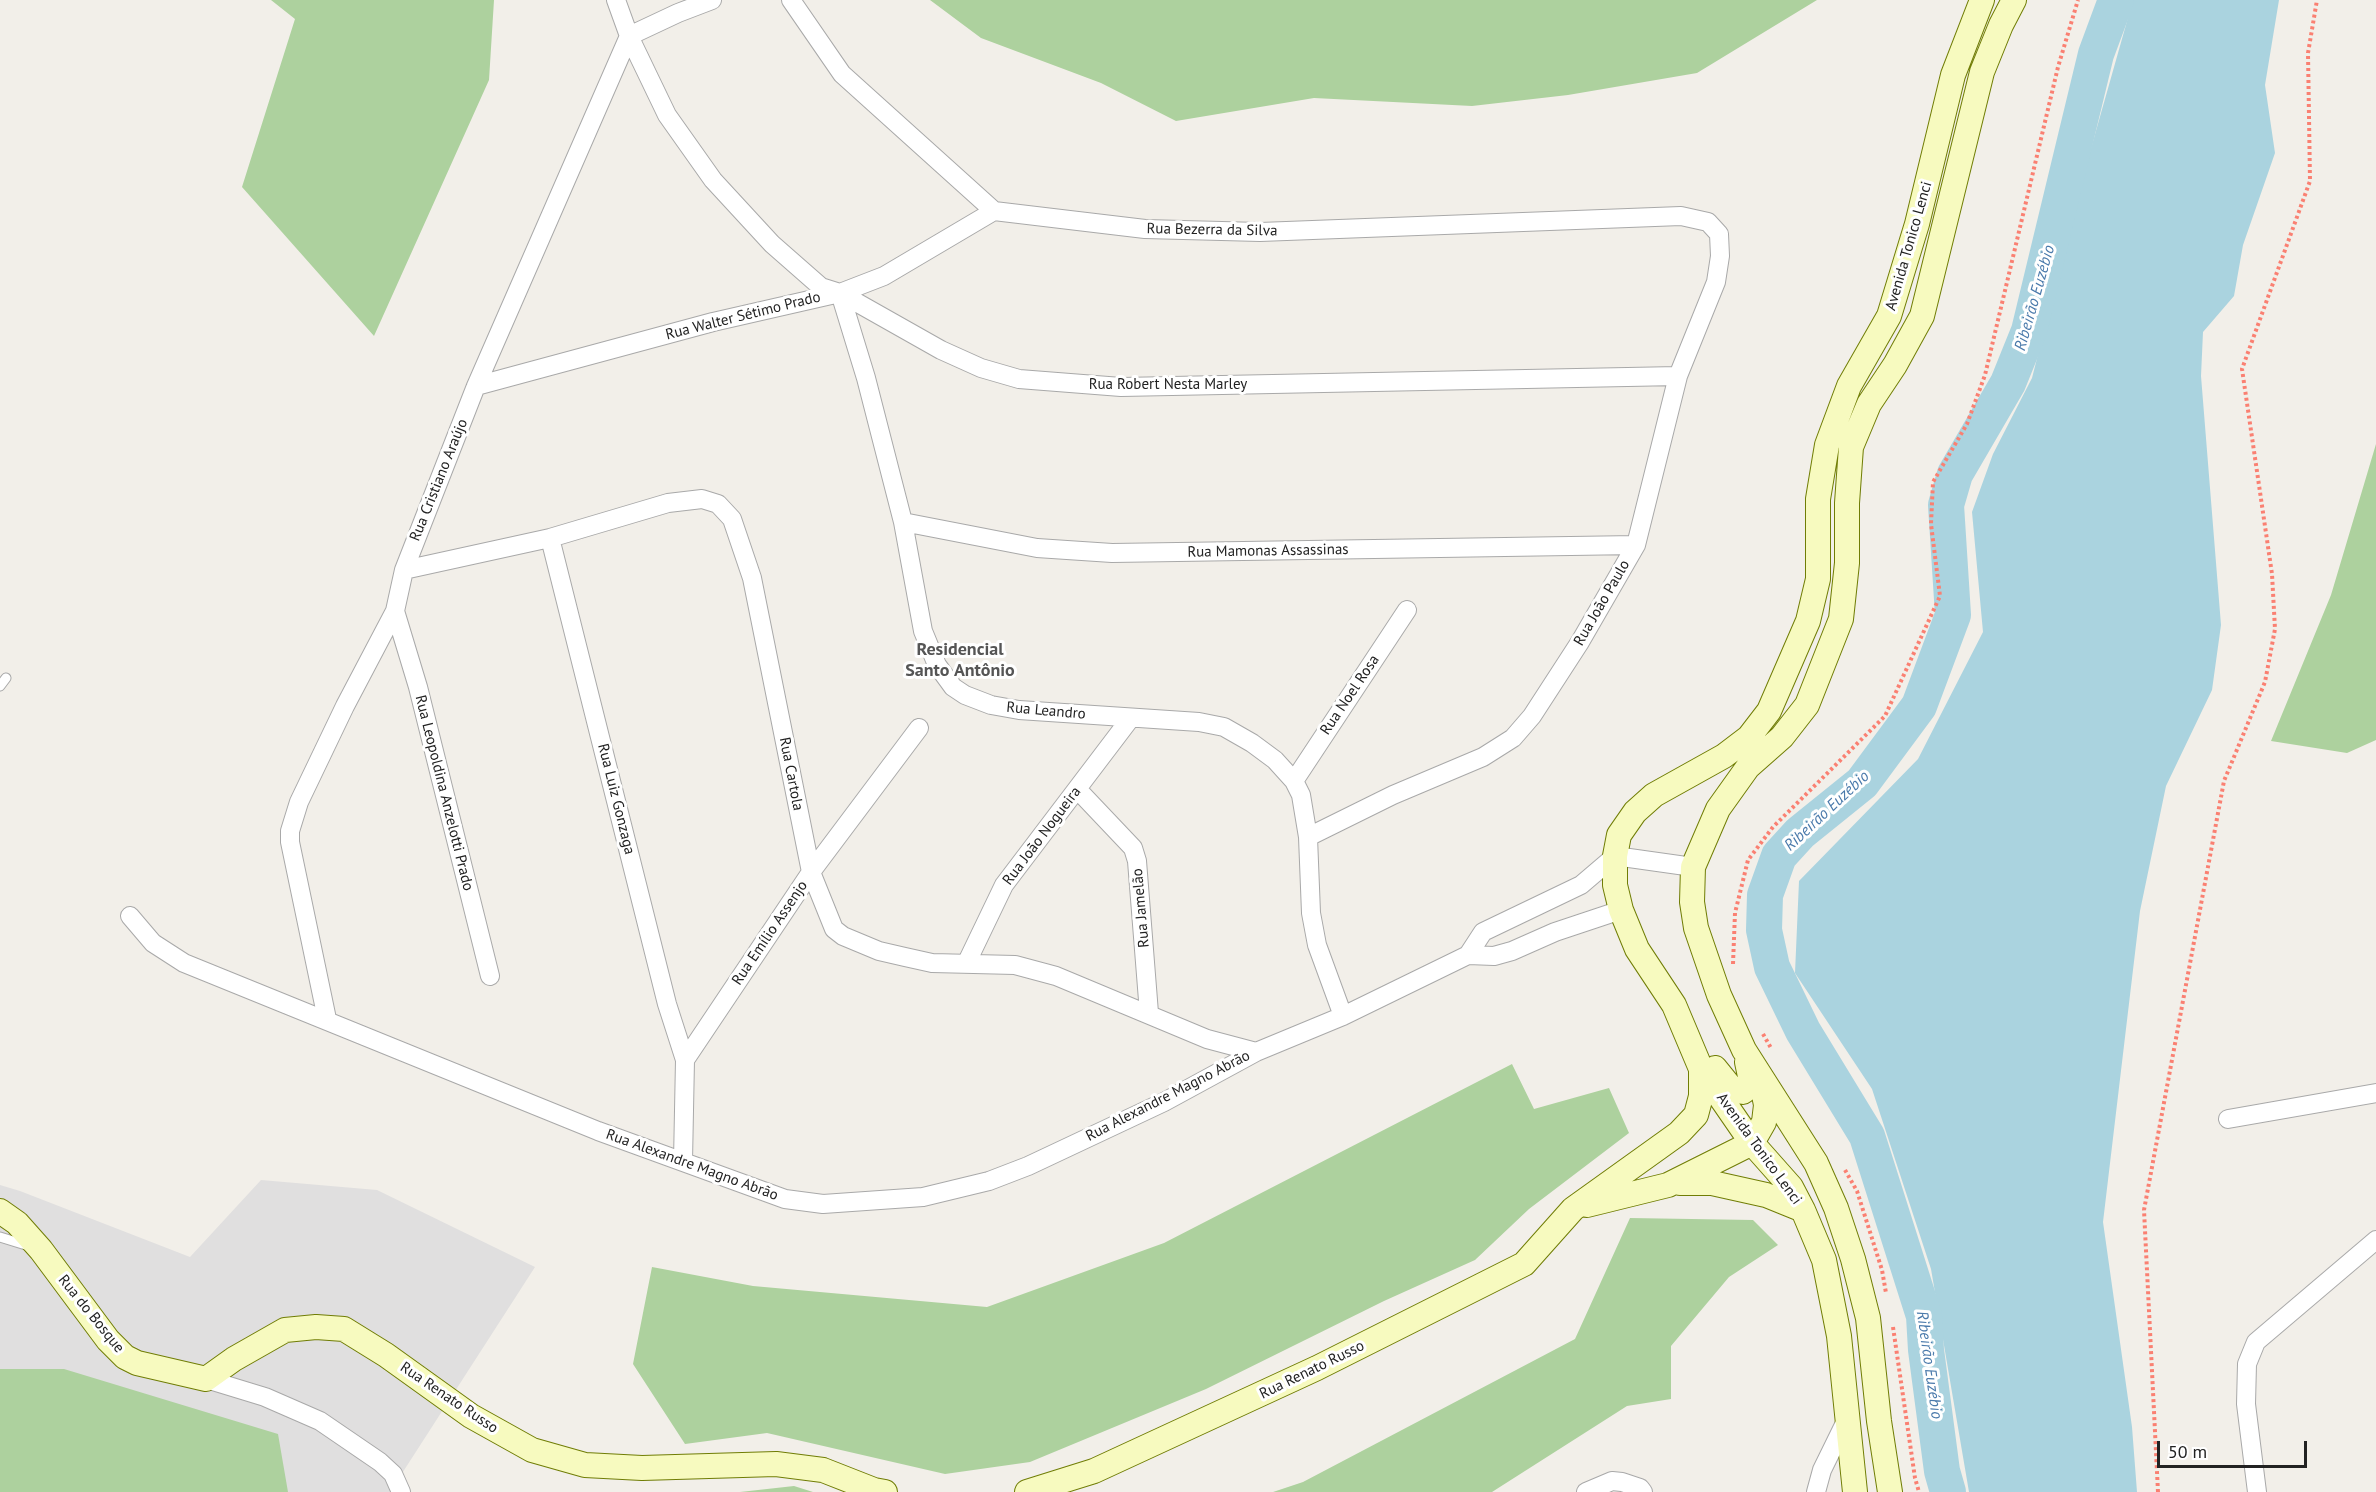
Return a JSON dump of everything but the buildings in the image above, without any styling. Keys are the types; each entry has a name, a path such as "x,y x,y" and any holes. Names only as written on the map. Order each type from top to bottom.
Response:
{"main road":[{"name":"Avenida Tonico Lenci","path":"1855,1492 1834,1303 1824,1260 1803,1210 1781,1173 1752,1143 1701,1070 1674,1005 1637,949 1621,910 1615,885 1616,856 1619,834 1635,812 1654,795 1724,756 1749,737 1769,711 1808,621 1818,579 1818,499 1827,445 1849,386 1889,316 1917,224 1953,75 1982,0"},
{"name":"Avenida Tonico Lenci","path":"1890,1492 1879,1422 1868,1318 1853,1259 1836,1208 1816,1163 1744,1050 1719,995 1696,928 1692,903 1693,867 1718,809 1748,767 1782,737 1807,705 1841,619 1847,563 1847,503 1851,447 1869,404 1922,316 1982,72 2014,0"},
{"path":"1674,1005 1716,1069 1732,1089 1739,1092 1750,1086 1744,1050"},
{"name":"Rua Renato Russo","path":"1027,1492 1094,1471 1317,1368 1524,1264 1573,1209 1680,1133 1696,1115 1701,1096 1701,1070"},
{"path":"1668,1185 1752,1143 1764,1122 1766,1105 1760,1072"},
{"path":"1573,1209 1686,1182 1712,1183 1766,1196 1803,1210"},
{"name":"Rua do Bosque","path":"0,1211 17,1223 41,1250 108,1340 126,1357 137,1363 206,1379"},
{"name":"Rua Renato Russo","path":"206,1379 234,1359 285,1330 316,1327 344,1329 471,1416 532,1450 585,1465 642,1468 788,1466 823,1470 885,1492"}],"street":[{"name":"Rua Robert Nesta Marley","path":"616,0 629,36 667,115 713,180 772,244 821,287 840,293 941,350 981,368 1019,379 1121,387 1678,376"},
{"path":"629,36 678,12 712,0"},
{"path":"791,0 842,74 994,211"},
{"name":"Rua Cristiano Araújo","path":"327,1019 297,877 290,831 299,802 345,706 395,611 404,570 476,386 629,36"},
{"name":"Rua Bezerra da Silva","path":"994,211 1145,229 1260,232 1681,216 1708,222 1719,234"},
{"name":"Rua Walter Sétimo Prado","path":"476,386 713,322 840,293 884,276 994,211"},
{"name":"Rua João Paulo","path":"1308,837 1393,795 1483,757 1513,738 1533,716 1580,642 1636,545 1678,376 1716,282 1720,256 1719,234"},
{"name":"Rua Leandro","path":"840,293 866,378 903,522 923,631 937,665 953,687 965,695 991,705 1019,710 1199,722 1224,727 1275,760 1294,781 1301,795 1308,837 1311,913 1317,945 1343,1016"},
{"name":"Rua Cartola","path":"404,570 550,538 683,500 702,499 718,504 732,519 752,578 811,872 834,929 843,936 879,951 932,963 1014,964 1056,976 1207,1039 1256,1052"},
{"name":"Rua Mamonas Assassinas","path":"903,522 1037,548 1113,554 1636,545"},
{"name":"Rua Luiz Gonzaga","path":"550,538 668,1004 685,1060"},
{"name":"Rua Noel Rosa","path":"1294,781 1407,610"},
{"name":"Rua Leopoldina Anzelotti Prado","path":"395,611 418,687 490,976"},
{"name":"Rua João Nogueira","path":"967,962 1004,885 1130,719"},
{"name":"Rua Emílio Assenjo","path":"685,1060 811,872 919,728"},
{"name":"Rua Jamelão","path":"1077,789 1133,848 1137,861 1149,1013"},
{"path":"1468,956 1483,932 1581,885 1616,856 1693,867"},
{"path":"1538,906 1555,932"},
{"path":"1468,956 1503,954 1555,932 1621,910"},
{"name":"Rua Alexandre Magno Abrão","path":"130,916 153,943 184,963 327,1019 598,1131 784,1199 824,1204 923,1197 989,1181 1028,1166 1164,1102 1256,1052 1343,1016 1468,956"},
{"path":"683,1161 685,1060"},
{"path":"2228,1119 2376,1093"},
{"path":"2257,1492 2246,1404 2247,1364 2256,1342 2376,1240"},
{"path":"206,1379 265,1397 320,1421 380,1462 393,1474 401,1492"},
{"path":"1816,1492 1822,1470 1847,1419"},
{"path":"1586,1492 1612,1481 1640,1488 1642,1492"}],"lane":[{"path":"0,1237 41,1250"}],"path":[{"path":"1735,972 1732,963 1735,913 1748,860 1773,826 1886,716 1940,596 1931,524 1933,482 1967,424 1985,375 2058,67 2078,0"},
{"path":"2158,1492 2144,1210 2224,781 2265,682 2275,629 2272,574 2242,369 2310,181 2308,53 2318,0"},
{"path":"1760,1030 1772,1050"},
{"path":"1839,1161 1857,1191 1882,1270 1886,1294"},
{"path":"1891,1317 1919,1492"}],"shaded area":[{"path":"261,1180 377,1190 535,1267 390,1492 0,1492 0,1185 190,1257"}],"green space":[{"path":"271,0 494,0 489,80 374,336 242,187 295,19"},
{"path":"930,0 1817,0 1697,73 1568,95 1472,106 1314,98 1176,121 1101,83 981,38"},
{"path":"2376,444 2376,740 2347,753 2271,741 2331,595"},
{"path":"1512,1064 1534,1109 1609,1088 1629,1133 1529,1209 1475,1260 1384,1301 1206,1389 1030,1462 945,1474 767,1433 685,1444 633,1364 652,1267 753,1286 987,1307 1164,1243"},
{"path":"1630,1218 1753,1220 1778,1245 1729,1277 1671,1346 1671,1399 1627,1406 1492,1492 1273,1492 1303,1482 1575,1339"},
{"path":"0,1369 64,1369 278,1434 288,1492 0,1492"},
{"path":"794,1486 813,1492 740,1492"}],"water":[{"path":"2133,0 2279,0 2265,85 2275,153 2243,245 2234,296 2203,332 2201,376 2221,625 2212,690 2166,786 2140,911 2103,1222 2132,1427 2137,1492 1969,1492 1931,1269 1872,1089 1795,973 1799,881 1918,759 1983,632 1972,512 1993,454 2032,378 2088,159"}],"waterway":[{"name":"Ribeirão Euzébio","path":"1948,1492 1942,1471 1926,1350 1924,1316 1867,1136 1803,1031 1772,967 1764,930 1765,895 1779,856 1800,833 1862,783 1919,706 1953,615 1946,505 1955,474 2008,383 2029,331 2096,54 2116,0"}],"district":[{"name":"Residencial Santo Antônio","path":"960,660"}]}
